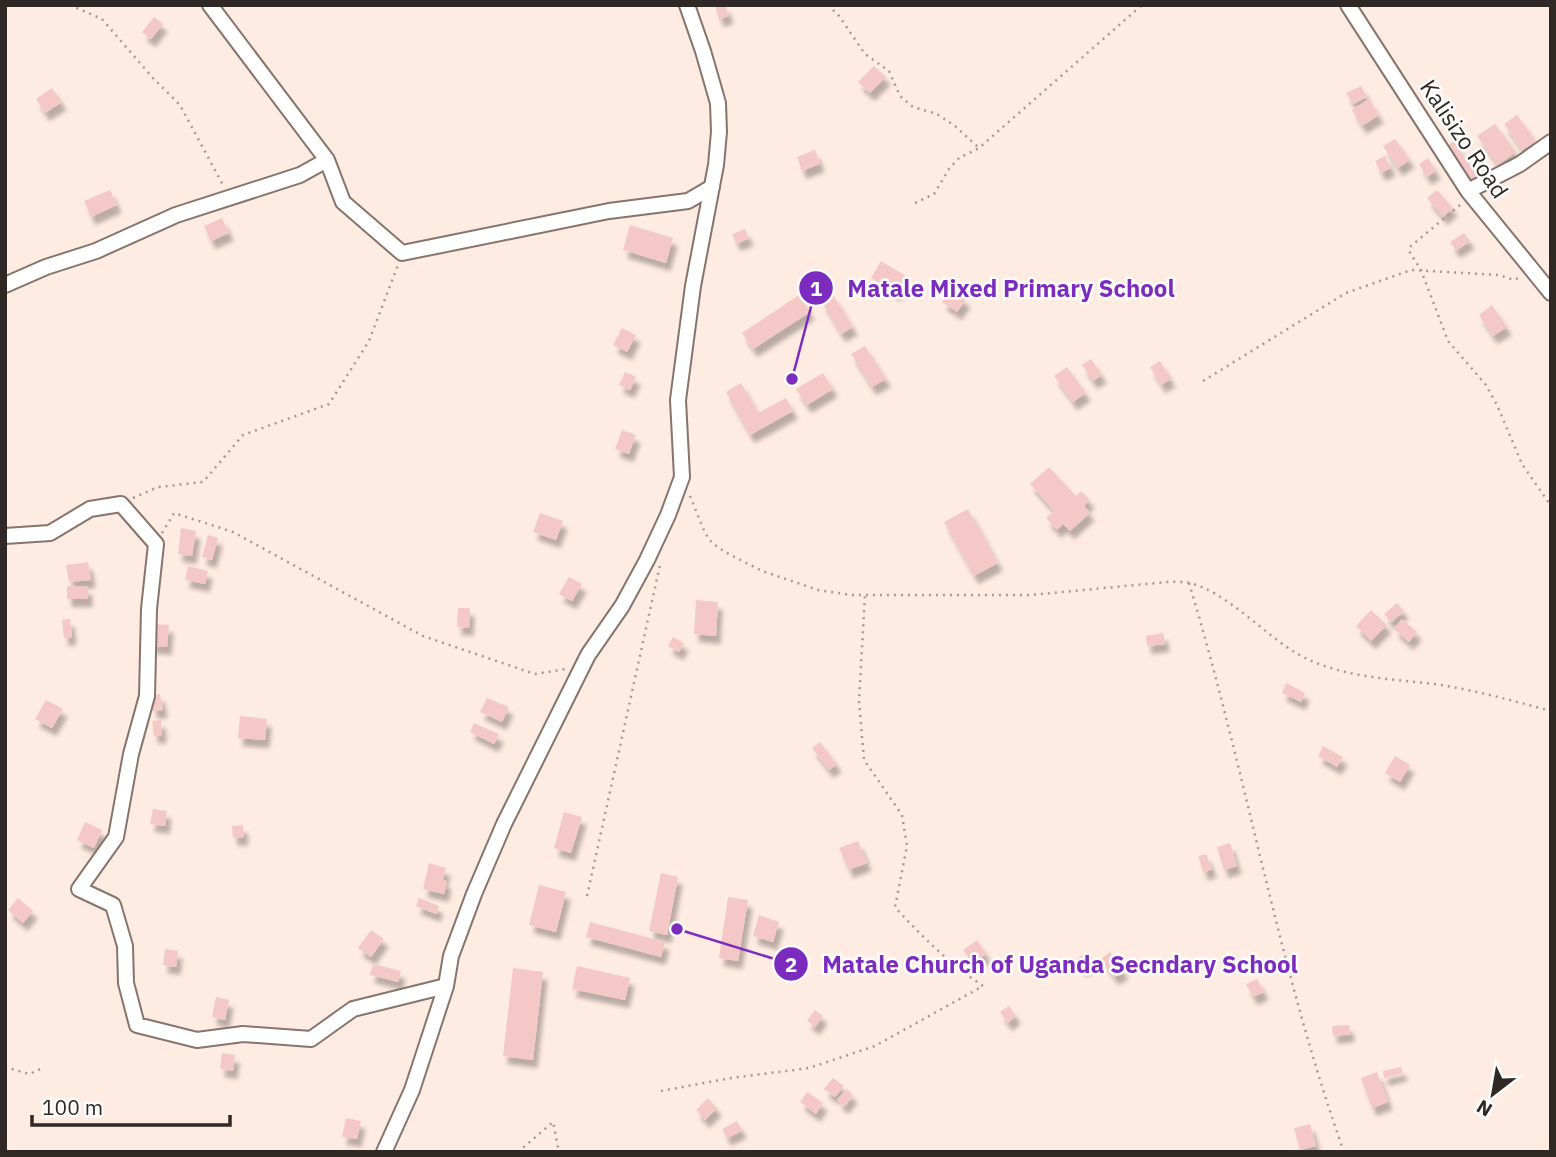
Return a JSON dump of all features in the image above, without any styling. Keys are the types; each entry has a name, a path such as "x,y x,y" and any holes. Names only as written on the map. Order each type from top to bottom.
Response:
{"street":[{"path":"210,5 327,160 343,202 402,253 609,211 688,201 712,187"},
{"path":"384,1152 412,1090 446,986 455,946 499,835 583,666 622,606 647,560 682,477 679,456 679,387 719,132 718,103 704,51 687,5"},
{"name":"Kalisizo Road","path":"1348,5 1470,193 1548,286"},
{"path":"1470,193 1551,142"},
{"path":"5,285 46,267 96,251 176,215 300,175 327,160"},
{"path":"5,536 50,533 90,509 121,505 156,544 149,609 147,696 131,754 116,837 79,889 113,905 125,946 126,983 137,1025 197,1040 243,1034 312,1040 353,1009 446,986"}],"path":[{"path":"70,5 102,19 180,105 225,188"},
{"path":"828,5 839,16 865,54 888,71 900,96 913,107 937,114 979,148"},
{"path":"915,203 934,194 959,158 979,148 1142,5"},
{"path":"1470,193 1411,246 1409,251 1421,270 1448,341 1486,385 1522,464 1551,506"},
{"path":"121,505 158,486 204,482 243,435 329,404 369,341 402,253"},
{"path":"1203,381 1346,293 1411,270 1499,275 1514,280 1534,271"},
{"path":"682,477 705,533 712,543 762,571 801,586 851,595 1031,595 1167,582 1189,583 1225,601 1296,653 1327,668 1349,674 1465,689 1551,711"},
{"path":"156,544 174,513 233,531 423,636 535,674 583,666"},
{"path":"587,896 661,565"},
{"path":"1189,583 1229,725 1319,1080 1344,1152"},
{"path":"661,1091 809,1068 875,1046 984,985 963,972 920,935 895,907 907,846 902,815 864,760 859,701 865,595"},
{"path":"5,1067 29,1074 43,1068"},
{"path":"518,1152 552,1122 559,1152"}],"building":[{"path":"715,5 725,5 729,16 719,19"},
{"path":"154,17 163,24 151,39 142,32"},
{"path":"874,66 886,77 870,93 858,82"},
{"path":"1361,86 1367,97 1353,104 1346,93"},
{"path":"52,88 62,102 45,113 36,99"},
{"path":"1369,99 1379,115 1362,126 1352,110"},
{"path":"1517,115 1536,141 1522,150 1504,124"},
{"path":"1495,124 1516,152 1498,165 1477,136"},
{"path":"1395,139 1410,160 1398,168 1383,146"},
{"path":"1454,141 1477,177 1471,181 1448,145"},
{"path":"815,150 820,164 802,171 797,157"},
{"path":"1385,156 1391,168 1381,173 1375,161"},
{"path":"1428,158 1436,171 1427,177 1419,164"},
{"path":"110,190 117,205 91,217 84,201"},
{"path":"1437,190 1453,208 1443,217 1427,198"},
{"path":"222,218 229,233 211,241 204,226"},
{"path":"630,225 673,238 666,263 623,250"},
{"path":"745,229 749,238 736,243 732,234"},
{"path":"1464,233 1470,241 1456,250 1450,242"},
{"path":"881,261 906,276 896,293 871,278"},
{"path":"951,289 966,300 957,312 942,302"},
{"path":"799,295 810,312 753,349 742,333"},
{"path":"833,295 853,327 841,334 822,302"},
{"path":"1492,305 1507,327 1493,336 1479,315"},
{"path":"622,328 636,335 627,352 613,345"},
{"path":"865,346 886,379 872,387 851,354"},
{"path":"1091,359 1102,375 1093,381 1082,365"},
{"path":"1160,361 1171,379 1161,385 1150,367"},
{"path":"1067,367 1086,393 1073,402 1054,376"},
{"path":"625,372 636,377 630,390 619,385"},
{"path":"823,373 833,389 807,405 796,389"},
{"path":"741,383 758,413 786,398 793,411 750,435 726,392"},
{"path":"622,430 636,435 629,454 615,449"},
{"path":"1049,467 1076,496 1081,491 1090,500 1084,506 1090,513 1070,531 1063,524 1057,530 1046,518 1054,511 1030,484"},
{"path":"968,509 998,563 974,576 944,522"},
{"path":"540,513 563,521 556,540 533,532"},
{"path":"181,528 196,531 192,556 178,554"},
{"path":"208,535 218,538 212,560 202,557"},
{"path":"88,562 91,580 69,582 66,565"},
{"path":"188,566 208,571 205,584 185,580"},
{"path":"569,577 582,584 572,601 559,594"},
{"path":"67,586 88,587 88,599 67,599"},
{"path":"696,600 718,602 716,636 694,634"},
{"path":"1397,603 1404,611 1391,622 1384,614"},
{"path":"458,608 470,608 469,628 457,627"},
{"path":"1371,610 1387,625 1371,641 1356,626"},
{"path":"70,619 72,637 64,638 62,620"},
{"path":"1402,619 1417,632 1409,642 1394,629"},
{"path":"153,624 169,625 167,647 151,646"},
{"path":"1163,633 1165,644 1147,646 1146,636"},
{"path":"673,637 684,643 679,652 668,646"},
{"path":"1286,683 1305,693 1301,702 1282,693"},
{"path":"160,694 163,710 153,711 150,696"},
{"path":"487,698 509,707 502,722 480,712"},
{"path":"46,700 63,709 52,728 35,719"},
{"path":"240,716 267,719 265,740 238,738"},
{"path":"161,720 162,735 154,736 152,721"},
{"path":"474,723 499,734 494,744 470,732"},
{"path":"820,742 837,764 829,770 812,748"},
{"path":"1323,746 1343,757 1337,767 1318,756"},
{"path":"1395,756 1410,765 1400,782 1385,773"},
{"path":"153,809 167,811 165,826 150,824"},
{"path":"564,812 582,817 571,853 554,848"},
{"path":"85,822 102,830 94,848 77,840"},
{"path":"243,825 244,837 233,838 232,826"},
{"path":"858,841 867,863 849,870 839,848"},
{"path":"1230,843 1237,866 1224,870 1217,847"},
{"path":"1206,854 1212,869 1204,873 1198,856"},
{"path":"429,863 446,868 444,894 423,889"},
{"path":"661,873 678,877 667,935 649,931"},
{"path":"539,885 566,892 556,932 529,925"},
{"path":"728,897 748,900 738,961 719,958"},
{"path":"18,898 33,911 23,923 8,910"},
{"path":"419,898 439,906 436,914 416,906"},
{"path":"759,915 779,922 773,942 753,936"},
{"path":"590,922 665,942 661,957 586,937"},
{"path":"371,930 384,939 371,957 358,948"},
{"path":"977,940 986,954 973,963 963,950"},
{"path":"165,949 178,951 176,967 163,965"},
{"path":"1087,952 1094,961 1082,969 1076,959"},
{"path":"1110,952 1124,971 1114,977 1101,959"},
{"path":"373,964 401,971 398,982 370,975"},
{"path":"577,966 630,978 625,1000 572,989"},
{"path":"513,968 543,972 533,1060 503,1056"},
{"path":"1257,979 1264,992 1253,997 1246,984"},
{"path":"216,997 229,1000 225,1020 212,1017"},
{"path":"1009,1006 1016,1016 1008,1023 1000,1012"},
{"path":"815,1010 823,1016 815,1027 807,1021"},
{"path":"1349,1025 1350,1034 1333,1036 1332,1026"},
{"path":"222,1053 235,1055 233,1071 220,1069"},
{"path":"1401,1067 1403,1073 1384,1078 1383,1071"},
{"path":"1377,1072 1388,1102 1372,1108 1361,1078"},
{"path":"833,1078 844,1086 835,1097 824,1089"},
{"path":"847,1089 853,1095 844,1106 837,1100"},
{"path":"807,1092 823,1103 816,1114 800,1102"},
{"path":"708,1098 717,1108 705,1120 696,1110"},
{"path":"346,1118 361,1121 357,1139 342,1137"},
{"path":"737,1121 742,1130 727,1138 722,1129"},
{"path":"1310,1124 1316,1146 1300,1150 1294,1128"}],"place":[{"name":"Matale Mixed Primary School","path":"792,379"},
{"name":"Matale Church of Uganda Secndary School","path":"677,929"}]}
